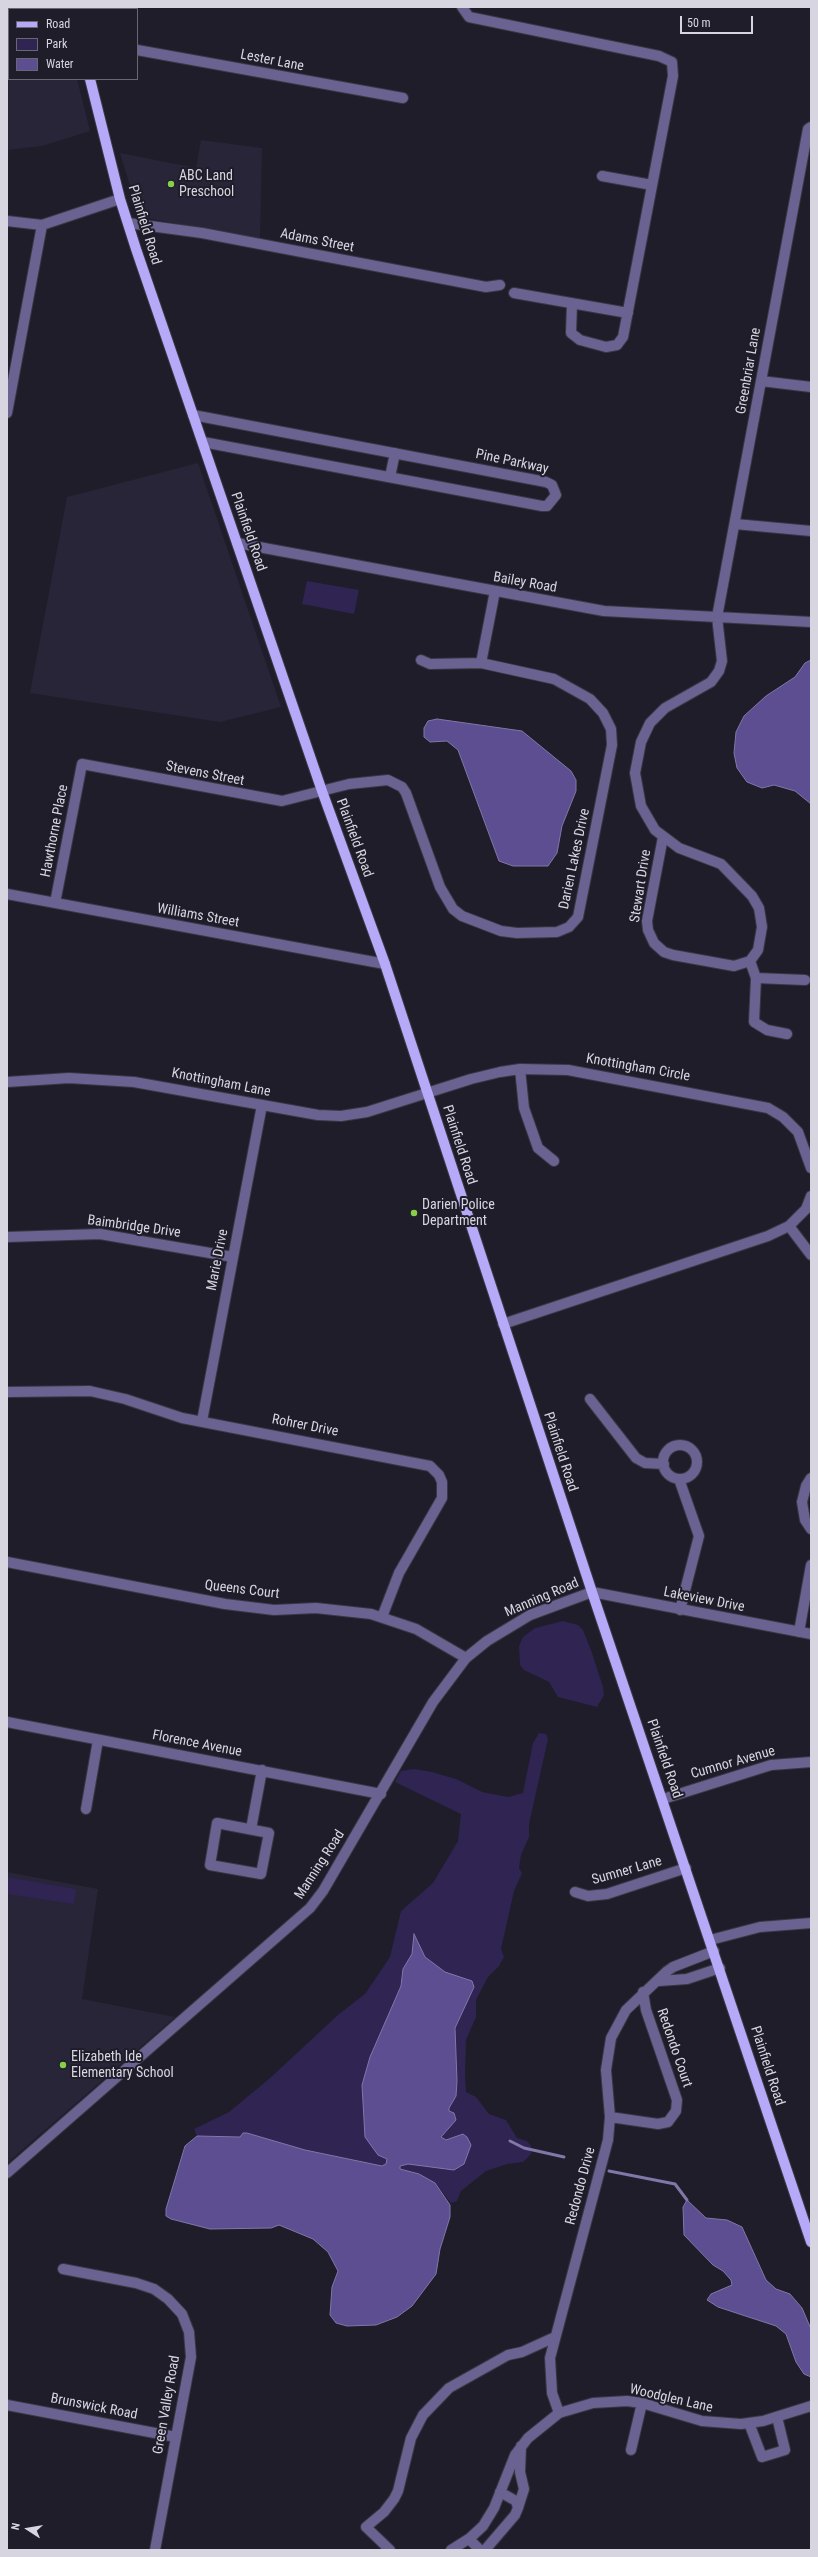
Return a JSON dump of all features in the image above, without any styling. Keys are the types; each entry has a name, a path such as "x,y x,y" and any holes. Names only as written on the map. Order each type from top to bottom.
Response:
{"main road":[{"name":"Plainfield Road","path":"90,80 120,199 128,223 322,791 385,964 592,1592 720,1968 811,2242"}],"street":[{"path":"462,7 469,18 659,56 672,62 673,76 628,313 623,337 617,345 606,347 580,340 572,333 572,303"},
{"name":"Lester Lane","path":"138,50 403,98"},
{"name":"Greenbriar Lane","path":"717,617 809,128"},
{"path":"602,176 652,185"},
{"path":"7,221 42,225 120,199"},
{"name":"Adams Street","path":"128,223 202,233 486,287 500,285"},
{"path":"7,413 42,225"},
{"path":"514,293 628,313"},
{"path":"762,381 811,387"},
{"name":"Pine Parkway","path":"193,415 546,482 552,485 556,495 547,506 542,506 203,442"},
{"path":"390,477 395,453"},
{"path":"735,524 811,531"},
{"name":"Bailey Road","path":"237,543 604,611 811,622"},
{"path":"481,663 495,591"},
{"name":"Stewart Drive","path":"663,838 647,921 648,930 654,943 664,952 680,956 734,966 750,961 758,950 762,927 759,908 752,896 721,864 679,848 663,838 645,816 638,796 635,773 641,742 657,715 669,705 704,688 714,679 722,661 717,617"},
{"name":"Darien Lakes Drive","path":"322,791 340,786 381,779 402,787 410,803 446,900 453,909 462,916 502,931 517,933 557,932 569,927 578,917 612,745 611,729 603,713 590,699 570,685 554,678 481,663 430,664 421,660"},
{"name":"Stevens Street","path":"82,764 270,800 282,801 322,791"},
{"name":"Hawthorne Place","path":"56,904 82,764"},
{"name":"Williams Street","path":"7,894 385,964"},
{"path":"750,961 756,978 754,1022 767,1030 787,1034"},
{"path":"756,978 806,980"},
{"path":"520,1069 524,1108 538,1148 554,1161"},
{"name":"Knottingham Circle","path":"427,1093 471,1079 520,1069 555,1069 589,1073 764,1106 783,1117 798,1132 811,1168"},
{"name":"Knottingham Lane","path":"7,1082 68,1078 154,1084 318,1115 341,1116 367,1112 427,1093"},
{"name":"Marie Drive","path":"202,1421 262,1105"},
{"path":"503,1324 768,1236 789,1226 802,1214 811,1196"},
{"path":"789,1226 811,1255"},
{"name":"Baimbridge Drive","path":"7,1237 100,1234 233,1257"},
{"name":"Rohrer Drive","path":"7,1392 90,1391 202,1421 422,1462 435,1470 442,1482 442,1498 399,1573 382,1617"},
{"path":"590,1399 636,1458 645,1463 664,1464"},
{"path":"684,1445 693,1451 697,1460 694,1471 685,1478 679,1479 669,1474 664,1464 666,1453 674,1446 684,1445"},
{"path":"811,1478 806,1486 802,1502 805,1520 811,1528"},
{"path":"679,1479 699,1536 680,1610"},
{"name":"Queens Court","path":"7,1562 225,1604 274,1610 316,1608 382,1617 430,1636 466,1658"},
{"path":"799,1632 811,1565"},
{"name":"Lakeview Drive","path":"592,1592 811,1634"},
{"name":"Manning Road","path":"7,2173 301,1917 323,1891 381,1794 425,1715 466,1658 487,1641 519,1621 592,1592"},
{"name":"Florence Avenue","path":"7,1722 381,1794"},
{"path":"86,1809 98,1740"},
{"name":"Cumnor Avenue","path":"663,1799 771,1765 811,1762"},
{"path":"251,1829 262,1770"},
{"path":"218,1823 251,1829 269,1832 261,1874 210,1865 218,1823"},
{"name":"Sumner Lane","path":"575,1892 588,1896 607,1894 686,1868"},
{"path":"710,1940 760,1927 811,1923"},
{"name":"Redondo Drive","path":"559,2412 549,2375 550,2358 608,2140 610,2117 606,2070 611,2038 626,2010 643,1992 659,1981 673,1967 714,1951"},
{"path":"659,1981 686,1979 720,1968"},
{"name":"Redondo Court","path":"610,2117 658,2124 668,2122 676,2111 678,2100 646,2010 643,1992"},
{"name":"Green Valley Road","path":"63,2269 146,2285 164,2296 182,2314 191,2341 191,2356 155,2550"},
{"path":"390,2550 366,2527 384,2512 398,2491 411,2438 418,2423 449,2388 508,2355 522,2352 555,2337"},
{"name":"Woodglen Lane","path":"451,2550 469,2539 483,2526 500,2492 515,2455 521,2446 547,2421 559,2412 580,2405 612,2401 642,2403 702,2422 720,2424 749,2423 777,2417 811,2406"},
{"path":"631,2450 642,2403"},
{"name":"Brunswick Road","path":"7,2405 176,2437"},
{"path":"749,2423 762,2457 785,2450 777,2417"},
{"path":"485,2550 515,2515 518,2508 524,2489 520,2472 521,2446"},
{"path":"500,2492 516,2501 518,2508"},
{"path":"469,2539 480,2550"}],"shaded area":[{"path":"7,7 59,7 8,8 8,80 77,80 90,131 42,146 7,150"},
{"path":"201,140 262,148 260,239 147,218 138,212 120,153 196,168"},
{"path":"198,463 281,707 220,722 30,693 67,497"},
{"name":"Elizabeth Ide Elementary School","path":"7,1872 98,1889 82,1999 175,2017 7,2163"}],"green space":[{"path":"307,581 359,590 354,614 302,604"},
{"path":"563,1621 578,1625 583,1630 591,1650 603,1687 604,1695 597,1707 558,1697 549,1682 524,1670 520,1665 519,1646 523,1637 535,1628"},
{"path":"539,1733 546,1734 548,1739 529,1824 529,1837 521,1855 519,1868 522,1873 514,1891 501,1949 504,1957 499,1966 488,1977 476,2000 476,2017 466,2040 465,2075 466,2092 476,2097 489,2114 506,2120 517,2138 527,2141 531,2146 531,2154 523,2162 507,2164 486,2171 461,2191 457,2201 451,2203 435,2183 408,2171 305,2150 247,2133 240,2137 197,2136 194,2129 229,2112 269,2079 339,2014 365,1994 390,1957 401,1911 433,1883 458,1841 461,1814 395,1782 401,1771 414,1769 432,1772 456,1779 482,1792 508,1797 523,1793 533,1743"},
{"path":"7,1877 76,1889 74,1904 7,1894"}],"water":[{"path":"811,660 811,804 795,791 774,785 762,788 747,782 737,768 734,753 736,732 744,716 766,696 795,677 805,663"},
{"path":"437,719 522,731 571,771 576,780 576,791 562,826 557,853 548,866 513,866 499,861 458,750 447,741 430,742 424,737 424,728 428,721"},
{"path":"414,1934 425,1957 445,1972 472,1981 474,1987 455,2028 457,2081 456,2096 449,2108 449,2111 454,2113 456,2120 441,2137 446,2140 463,2134 467,2137 471,2145 464,2164 454,2170 408,2164 400,2166 400,2169 419,2174 435,2183 450,2205 450,2217 440,2249 436,2274 412,2306 397,2317 376,2325 347,2326 336,2323 330,2315 332,2287 338,2271 328,2252 313,2239 279,2225 271,2228 210,2229 171,2219 166,2216 166,2209 185,2146 197,2136 240,2137 243,2133 247,2133 305,2150 382,2166 386,2164 387,2159 378,2155 365,2137 362,2085 370,2057 401,1986 403,1969 412,1954"},
{"path":"687,2200 706,2218 727,2220 742,2227 766,2280 776,2289 790,2294 802,2308 811,2329 811,2377 804,2374 796,2362 786,2334 776,2326 718,2307 707,2300 711,2294 732,2285 731,2280 723,2271 713,2265 684,2235 683,2207"}],"waterway":[{"path":"510,2141 524,2148 564,2157"},
{"path":"609,2171 675,2184 687,2200"}],"place":[{"name":"ABC Land Preschool","path":"171,184"},
{"name":"Darien Police Department","path":"414,1213"},
{"name":"Elizabeth Ide Elementary School","path":"63,2065"}]}
